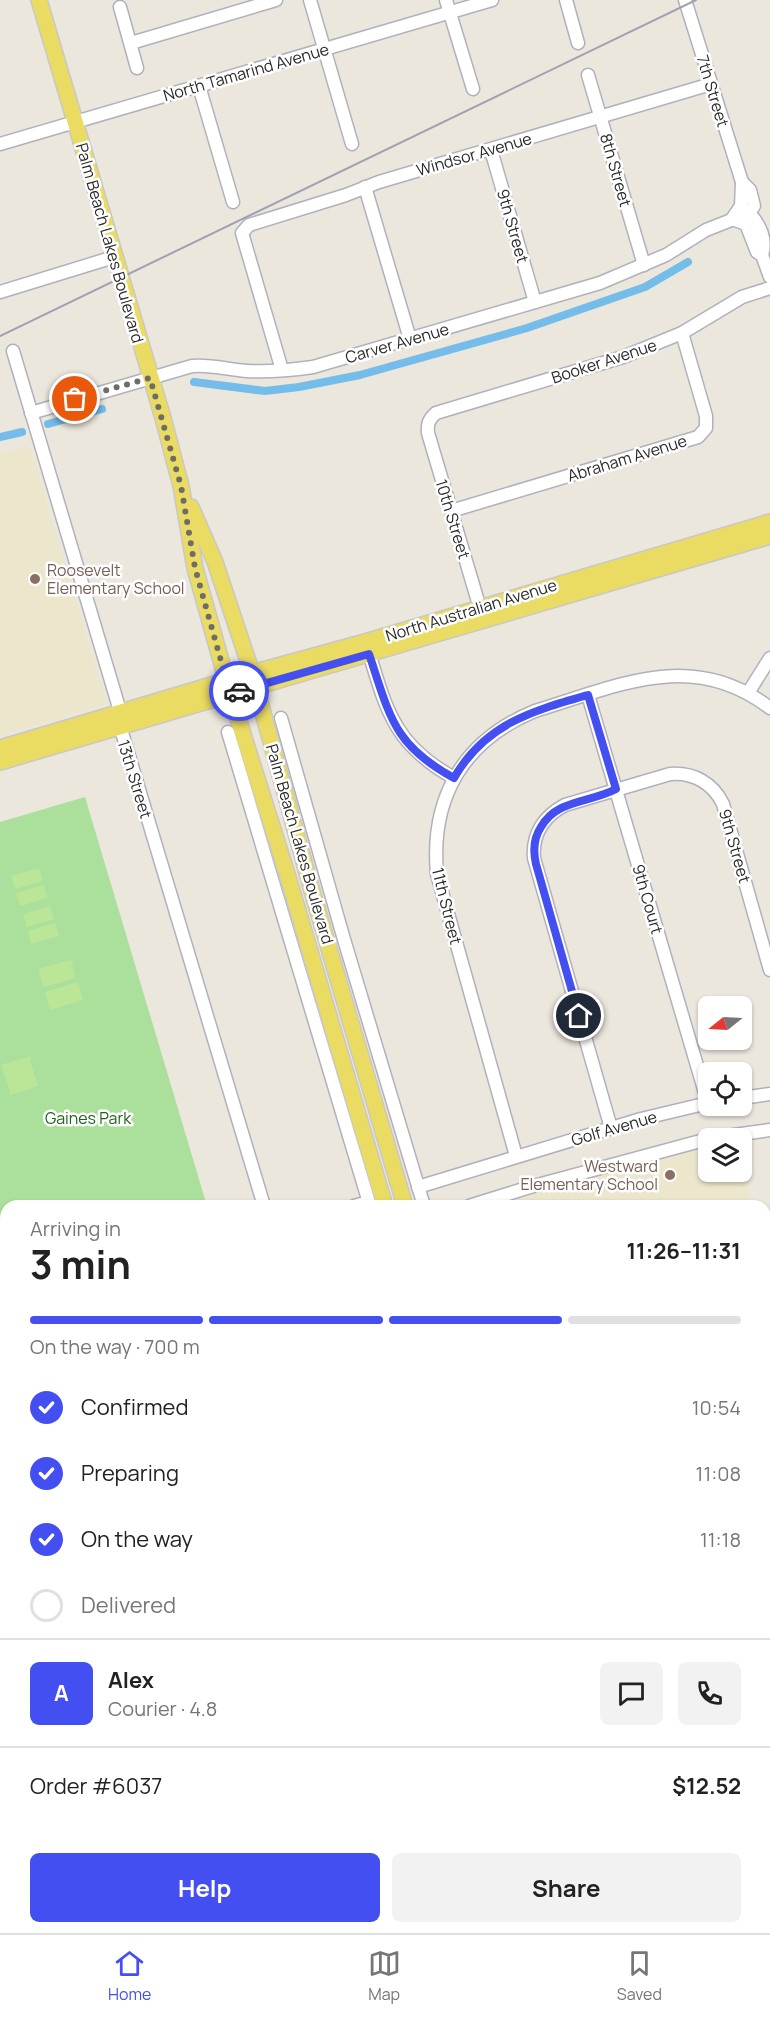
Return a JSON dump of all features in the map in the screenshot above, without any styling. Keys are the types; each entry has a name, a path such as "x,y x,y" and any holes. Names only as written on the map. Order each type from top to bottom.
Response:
{"main road":[{"name":"Palm Beach Lakes Boulevard","path":"39,0 181,486 195,568 229,687 254,796 288,877 383,1200"},
{"name":"Palm Beach Lakes Boulevard","path":"181,486 215,562 254,679 312,891 403,1200"},
{"name":"North Australian Avenue","path":"0,748 120,719 367,648 482,614 770,522"},
{"name":"North Australian Avenue","path":"482,614 770,536"},
{"name":"North Australian Avenue","path":"0,762 120,719"},
{"path":"310,953 329,947"}],"street":[{"path":"131,43 276,0"},
{"path":"310,0 352,144"},
{"name":"North Tamarind Avenue","path":"0,144 325,49 448,6 492,0"},
{"path":"566,0 578,43"},
{"name":"7th Street","path":"685,0 742,182 741,206 732,219 746,224 770,277"},
{"path":"448,6 473,89"},
{"path":"120,7 137,68"},
{"name":"8th Street","path":"588,75 644,265"},
{"name":"Windsor Avenue","path":"282,370 242,233 249,225 379,182 711,84"},
{"path":"199,86 233,202"},
{"name":"9th Street","path":"491,150 535,302"},
{"name":"7th Street","path":"742,182 750,190 754,206 749,213 760,228 765,245 762,255"},
{"path":"365,187 410,339"},
{"name":"Carver Avenue","path":"31,412 201,365 249,371 313,367 600,283 666,255 706,230 749,213"},
{"path":"0,292 114,257"},
{"name":"Booker Avenue","path":"431,417 436,413 623,357 682,333 742,297 770,288"},
{"name":"Abraham Avenue","path":"451,511 698,437 706,428 706,416 682,333"},
{"name":"13th Street","path":"12,351 262,1200"},
{"name":"10th Street","path":"431,417 427,427 428,433 482,614"},
{"path":"367,648 386,705 399,731 417,754 454,778"},
{"path":"748,693 770,658"},
{"path":"588,695 647,678 684,675 721,681 748,693 770,708"},
{"name":"11th Street","path":"516,1156 437,874 436,837 439,819 454,778 482,742 507,724 535,711 588,695"},
{"name":"9th Court","path":"588,695 698,1069"},
{"path":"281,718 389,1095 422,1200"},
{"path":"228,732 254,796 340,1109 368,1200"},
{"name":"9th Street","path":"616,789 676,773 694,776 713,789 723,804 770,970"},
{"path":"611,1128 534,852 539,829 554,811 616,789"},
{"path":"312,891 329,886"},
{"path":"752,1096 770,1094"},
{"path":"374,1100 389,1095"},
{"path":"340,1109 356,1104"},
{"name":"Golf Avenue","path":"418,1187 611,1128 698,1106"},
{"path":"752,1133 770,1130"},
{"path":"488,1200 698,1142"}],"shaded area":[{"name":"Roosevelt Elementary School","path":"30,446 107,704 0,736 0,453"},
{"name":"Westward Elementary School","path":"698,1148 698,1182 748,1182 752,1200 513,1200 624,1166"}],"green space":[{"name":"Gaines Park","path":"85,797 205,1200 0,1200 0,822"},
{"path":"39,868 43,881 15,889 11,876"},
{"path":"44,885 47,898 20,906 16,893"},
{"path":"50,906 54,919 27,927 23,914"},
{"path":"55,923 59,936 31,944 28,931"},
{"path":"71,960 76,978 44,987 38,969"},
{"path":"78,982 83,1000 50,1010 45,992"},
{"path":"31,1056 30,1060 38,1086 10,1095 1,1065"}],"waterway":[{"path":"194,382 265,391 360,375 527,328 645,287 688,262"},
{"path":"48,424 102,409"},
{"path":"0,437 22,432"}],"railway":[{"path":"0,336 696,0"}],"way so far":[{"path":"75,399 150,378 181,486 195,568 230,693 239,691"}],"place":[{"name":"Roosevelt Elementary School","path":"35,579"},
{"name":"Westward Elementary School","path":"670,1175"}],"route":[{"path":"239,691 369,654 386,705 407,743 428,763 454,778 482,742 507,724 535,711 588,695 616,789 554,811 539,829 534,846 536,864 579,1016"}]}
